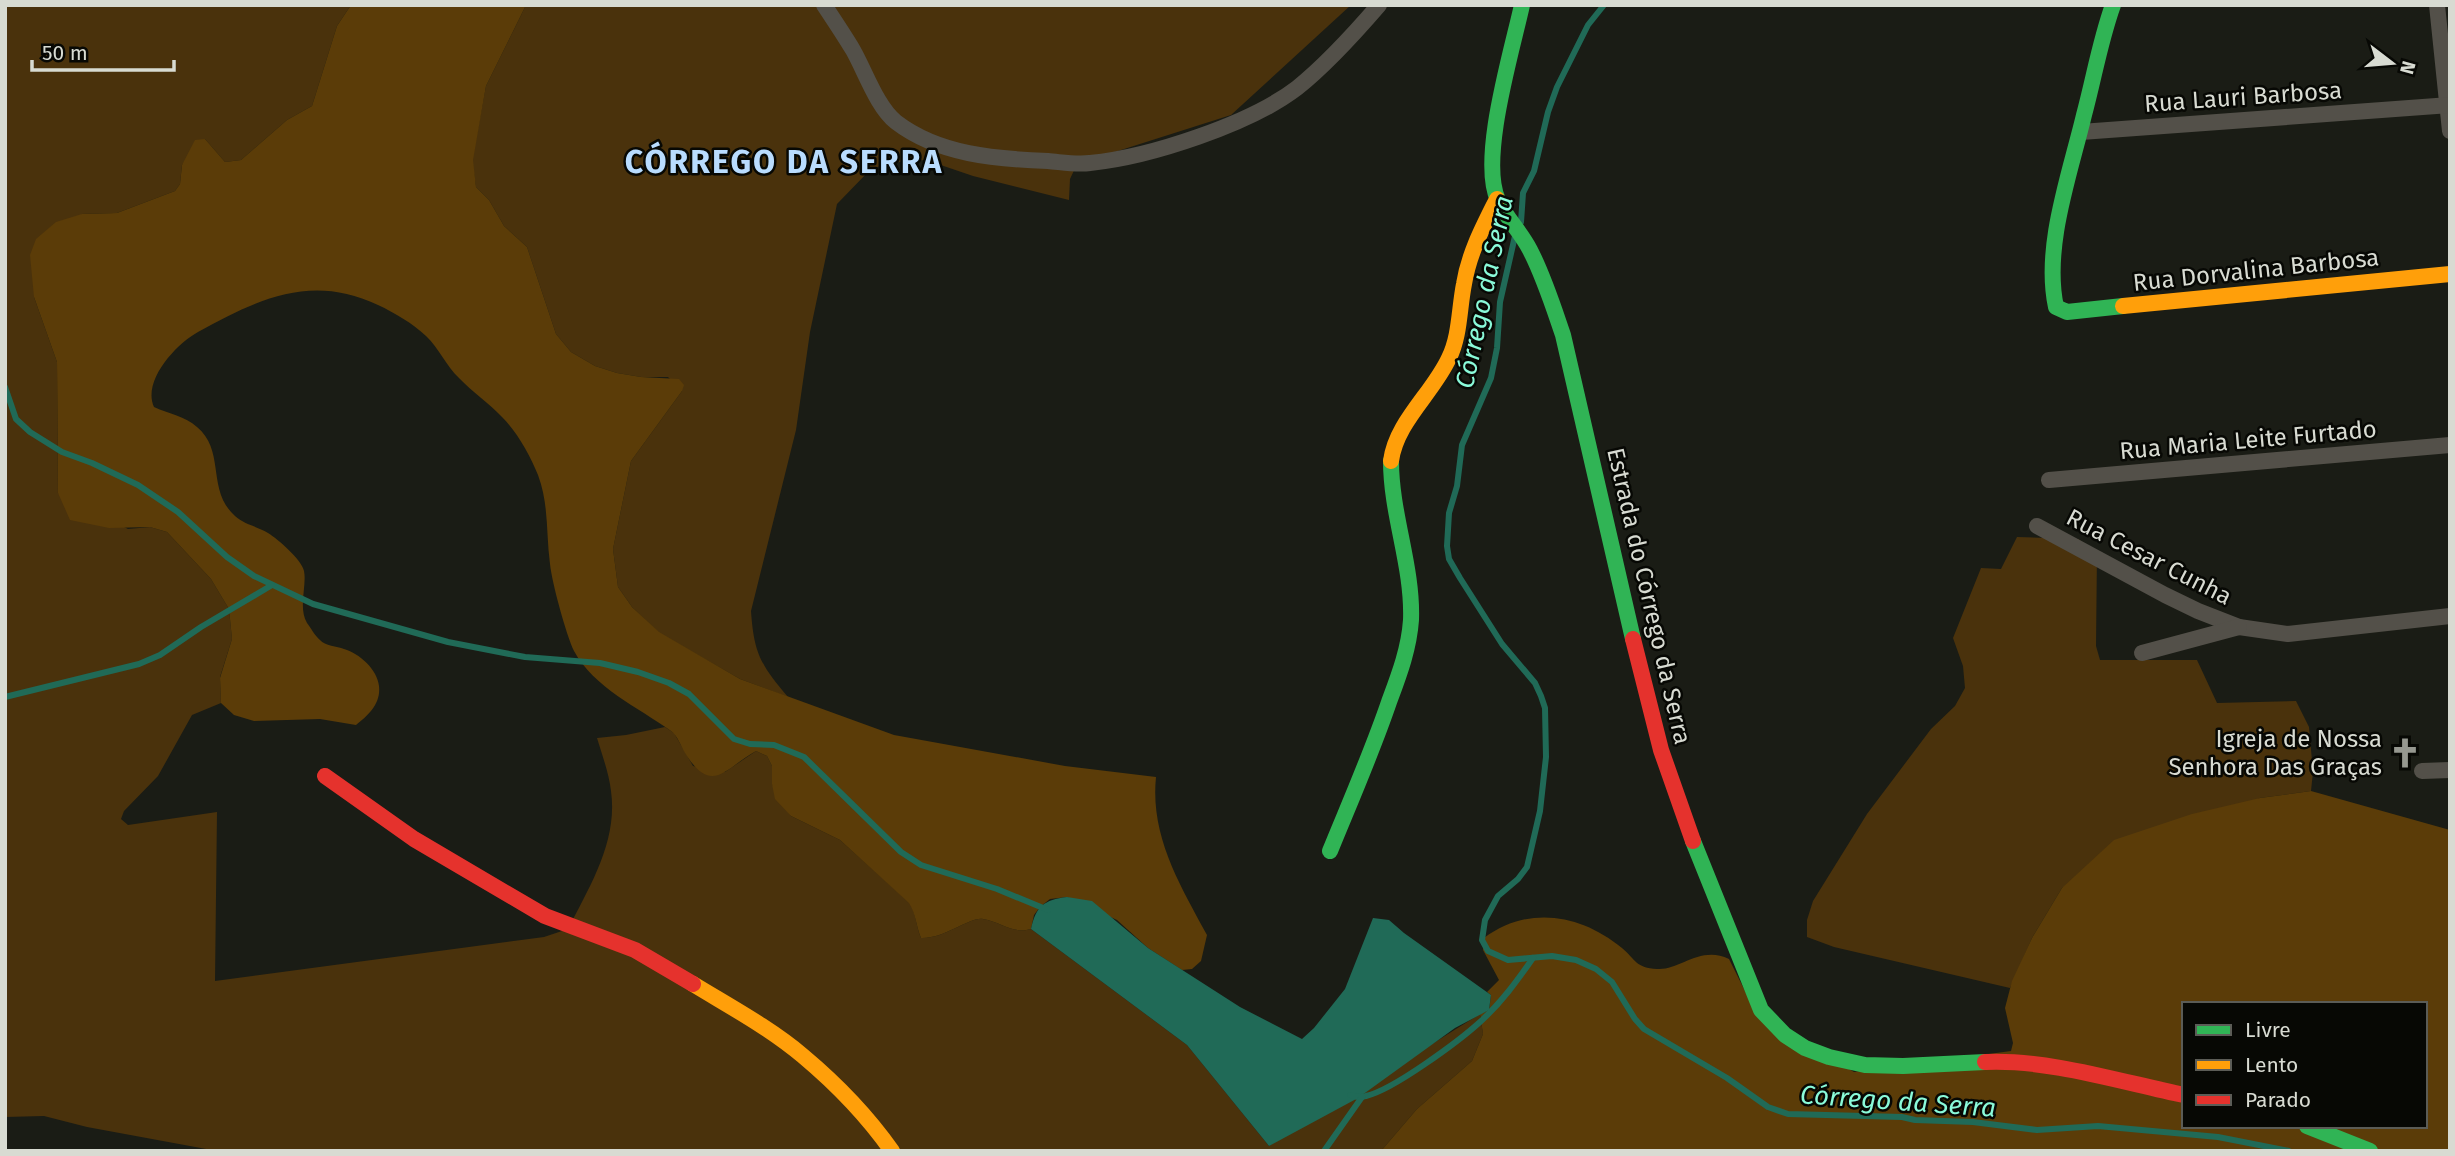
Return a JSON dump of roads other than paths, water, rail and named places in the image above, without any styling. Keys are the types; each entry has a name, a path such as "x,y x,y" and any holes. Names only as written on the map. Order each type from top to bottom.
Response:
{"street":[{"path":"824,5 894,121 919,136 946,147 996,159 1088,163 1150,152 1252,115 1297,88 1354,34 1380,5"},
{"name":"Estrada do Córrego da Serra","path":"1522,5 1494,130 1492,166 1497,199 1530,249 1547,288 1575,382 1644,688 1661,750 1708,882 1761,1010 1785,1035 1805,1048 1829,1057 1865,1065 1903,1066 2010,1060 2036,1063 2182,1095"},
{"path":"2081,132 2113,5"},
{"path":"2437,5 2450,131"},
{"name":"Rua Lauri Barbosa","path":"2081,132 2449,105"},
{"name":"Rua Dorvalina Barbosa","path":"2081,132 2056,242 2051,295 2056,307 2067,312 2450,274"},
{"path":"1330,851 1389,705 1408,649 1411,618 1409,577 1391,478 1391,458 1398,437 1448,359 1456,340 1464,283 1472,250 1497,199"},
{"name":"Rua Maria Leite Furtado","path":"2049,480 2450,445"},
{"name":"Rua Cesar Cunha","path":"2037,526 2165,595 2239,626 2287,634 2450,616"},
{"path":"2142,653 2239,626"},
{"path":"2422,771 2450,770"},
{"path":"325,776 414,839 545,916 635,950 733,1009 802,1055 875,1127 892,1151"},
{"path":"2313,1128 2370,1151"}],"waterway":[{"name":"Córrego da Serra","path":"1521,222 1523,193 1534,171 1557,87 1588,25 1604,5"},
{"name":"Córrego da Serra","path":"1515,236 1500,302 1497,348 1491,378 1462,445 1457,486 1449,513 1447,546 1449,559 1460,578 1502,644 1535,683 1545,708 1546,757 1540,811 1527,867 1518,879 1498,896 1485,920 1482,940 1488,951 1508,960 1552,956 1576,960 1596,969 1612,982 1644,1029 1727,1078 1768,1107 1788,1114 1902,1117 2037,1130 2098,1126 2218,1137 2289,1151"},
{"path":"5,387 16,419 30,432 62,452 138,485 178,512 227,557 254,576 313,604 448,642 525,657 600,663 669,683 689,694 734,739 750,744 774,745 804,757 901,852 921,865 997,889 1048,910"},
{"path":"5,697 139,664 160,655 272,585"},
{"path":"1350,1095 1364,1097 1392,1085 1457,1041 1495,1007 1533,958"},
{"path":"1324,1151 1362,1097"}],"place":[{"name":"Igreja de Nossa Senhora Das Graças","path":"2405,753"}],"district":[{"name":"CÓRREGO DA SERRA","path":"784,162"}]}
